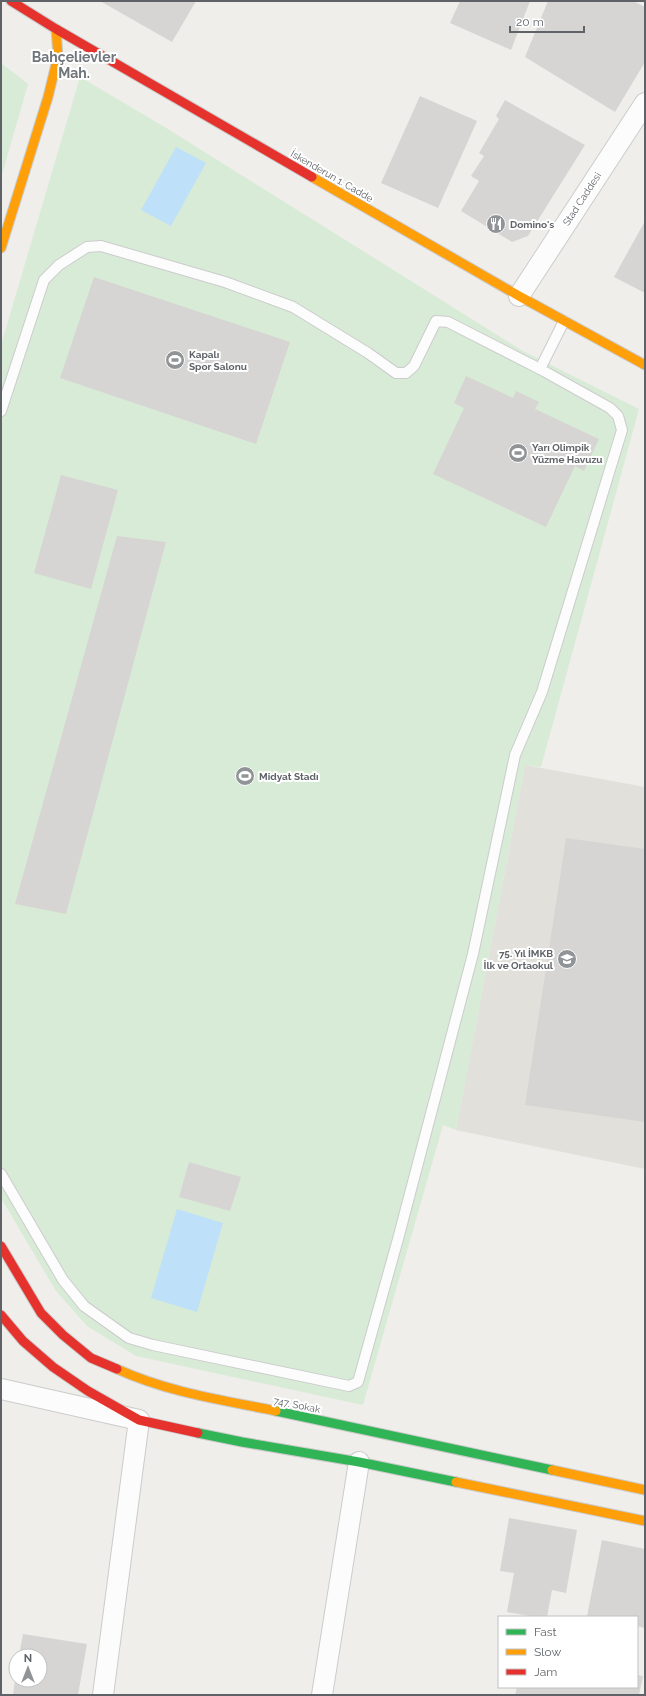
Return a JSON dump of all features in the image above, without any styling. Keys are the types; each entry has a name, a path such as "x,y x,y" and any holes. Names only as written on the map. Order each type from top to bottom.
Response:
{"street":[{"name":"İskenderun 1. Cadde","path":"11,1 56,29 519,296 645,365"},
{"path":"1,248 48,97 58,56 56,29"},
{"name":"Stad Caddesi","path":"519,296 645,103"},
{"name":"747. Sokak","path":"1,1246 41,1313 63,1335 91,1358 134,1377 191,1394 645,1490"},
{"path":"1,1315 23,1340 53,1367 88,1391 139,1420"},
{"path":"1,1389 242,1442 359,1462 645,1521"},
{"path":"103,1695 139,1420"},
{"path":"322,1695 359,1462"}],"lane":[{"path":"1,410 44,280 59,265 87,247 101,246 225,282 293,307 368,353 396,373 406,373 414,366 436,321 448,322 540,369 610,408 618,416 622,430 542,692 515,755 473,954 398,1239 358,1382 350,1386 153,1345 129,1338 84,1306 67,1285 1,1174"},
{"path":"540,369 564,321"}],"shaded area":[{"name":"75. Yıl İMKB İlk ve Ortaokul","path":"525,765 645,787 645,1169 456,1130"}],"green space":[{"path":"1,63 28,84 1,178"},
{"path":"80,77 163,126 523,351 639,409 541,767 525,765 456,1130 443,1125 363,1405 136,1356 87,1326 56,1291 1,1198 1,345"}],"water":[{"path":"176,147 206,163 171,226 141,210"},
{"path":"177,1209 223,1223 197,1312 151,1298"}],"building":[{"path":"100,1 196,1 172,42"},
{"path":"460,1 530,1 511,50 450,23"},
{"path":"548,1 633,1 645,7 645,62 615,112 525,57"},
{"path":"420,96 477,121 438,208 381,183"},
{"path":"505,100 585,145 528,236 512,242 461,211 479,181 471,176 484,156 479,153 499,119 496,116"},
{"path":"645,221 645,293 614,277"},
{"name":"Kapalı Spor Salonu","path":"94,277 290,342 256,444 60,378"},
{"name":"Yarı Olimpik Yüzme Havuzu","path":"466,376 513,398 516,391 539,402 535,409 599,439 584,471 575,466 546,527 433,474 464,408 454,403"},
{"path":"61,475 118,490 91,589 34,573"},
{"path":"117,536 166,542 66,914 15,904"},
{"path":"566,838 645,849 645,1122 525,1105"},
{"path":"189,1162 241,1177 230,1211 179,1197"},
{"path":"509,1518 577,1530 566,1593 552,1590 547,1616 530,1616 507,1612 514,1573 500,1571"},
{"path":"602,1540 645,1549 645,1628 638,1626 638,1616 587,1616"},
{"path":"23,1634 87,1644 78,1695 13,1695 14,1688 48,1688 48,1648 20,1648"},
{"path":"638,1675 643,1676 639,1695 515,1695 517,1688 638,1688"}],"traffic: fast":[{"path":"276,1411 552,1470"},
{"path":"198,1433 359,1462 456,1482"}],"traffic: slow":[{"path":"1,248 48,97 58,56 56,29"},
{"path":"312,177 519,296 645,365"},
{"path":"117,1369 155,1384 215,1399 276,1411"},
{"path":"552,1470 645,1490"},
{"path":"456,1482 645,1521"}],"traffic: jam":[{"path":"11,1 56,29 312,177"},
{"path":"1,1246 41,1313 63,1335 91,1358 117,1369"},
{"path":"1,1315 23,1341 53,1367 88,1391 139,1420 198,1433"}],"place":[{"name":"Domino's","path":"496,224"},
{"name":"Kapalı Spor Salonu","path":"175,360"},
{"name":"Yarı Olimpik Yüzme Havuzu","path":"518,453"},
{"name":"Midyat Stadı","path":"245,776"},
{"name":"75. Yıl İMKB İlk ve Ortaokul","path":"567,959"}],"district":[{"name":"Bahçelievler Mah.","path":"74,66"}]}
